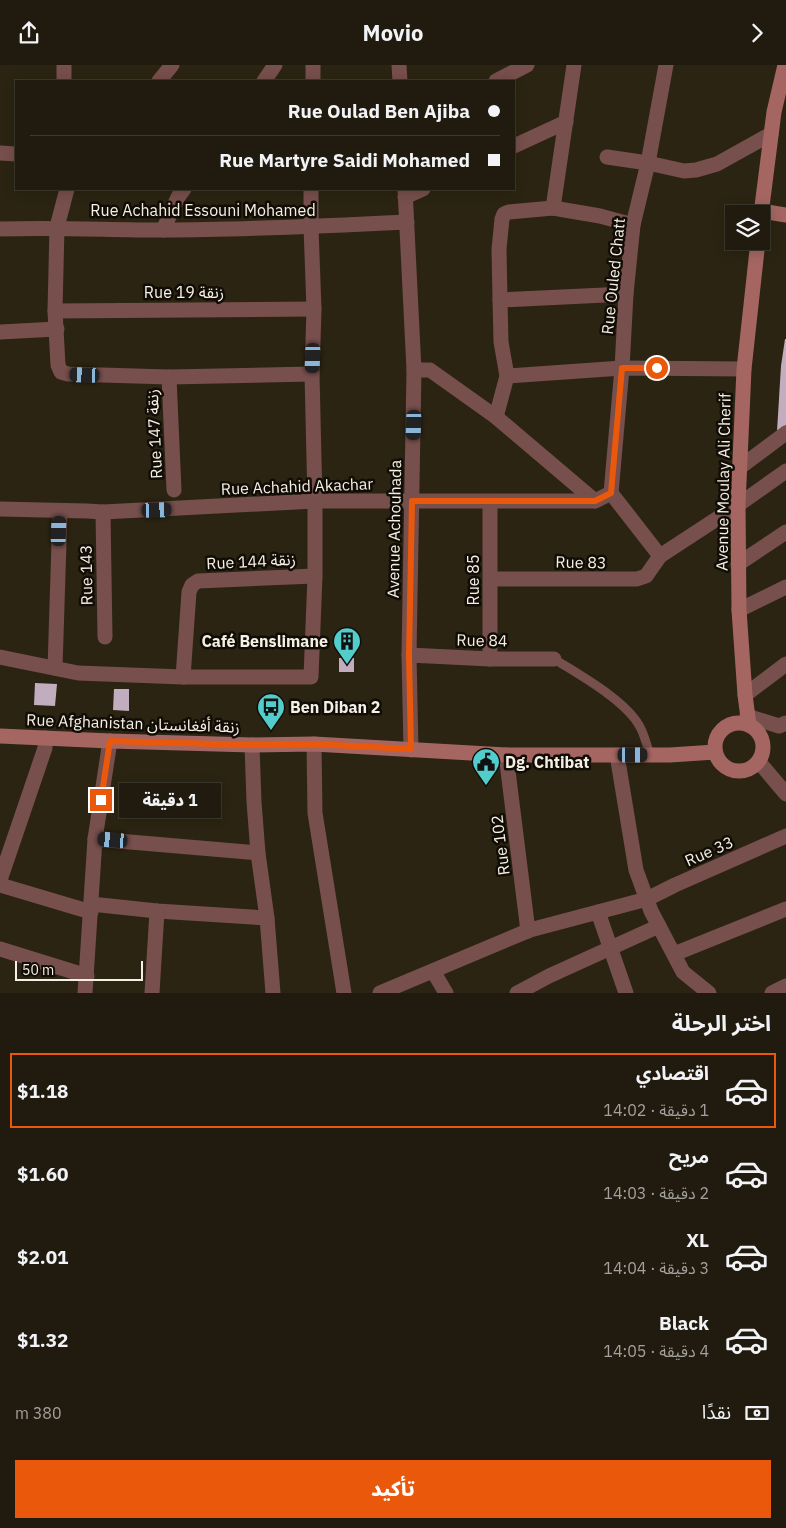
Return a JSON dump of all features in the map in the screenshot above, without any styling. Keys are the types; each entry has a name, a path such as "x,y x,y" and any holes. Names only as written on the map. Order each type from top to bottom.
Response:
{"street":[{"path":"64,65 64,80"},
{"path":"160,80 172,65"},
{"path":"312,65 313,80"},
{"path":"399,65 400,80"},
{"path":"501,74 527,65"},
{"path":"553,208 574,65"},
{"name":"Rue Ouled Chatt","path":"611,493 633,225 648,163 666,65"},
{"path":"762,205 771,134 780,115 785,65"},
{"path":"515,146 566,122"},
{"path":"607,157 684,171 706,168 717,164 771,134"},
{"path":"0,153 15,154"},
{"path":"67,190 57,227 54,311 57,329 58,365 61,372 68,374 168,377 312,374"},
{"path":"163,230 178,197 183,190"},
{"path":"0,657 78,673 183,677 311,677 315,576 315,501 311,190"},
{"path":"405,193 419,190"},
{"name":"Avenue Achouhada","path":"405,193 414,369 409,655 411,749"},
{"path":"496,417 507,376 501,342 499,249 504,214 524,210 553,208 600,216 633,225"},
{"path":"770,213 786,215"},
{"name":"Rue Achahid Essouni Mohamed","path":"0,229 57,227 163,230 311,227 406,222"},
{"name":"Avenue Moulay Ali Cherif","path":"748,720 739,610 738,505 744,369 757,250"},
{"path":"500,300 626,294"},
{"name":"Rue 19 زنقة","path":"54,311 314,309"},
{"path":"0,332 57,329"},
{"path":"507,376 622,368 744,369"},
{"path":"414,369 430,370 496,417 595,501"},
{"name":"Rue 147 زنقة","path":"168,377 174,489"},
{"path":"739,467 786,433"},
{"path":"611,493 660,556 786,471"},
{"name":"Rue Achahid Akachar","path":"0,509 103,512 315,501 595,501 611,493"},
{"name":"Rue 85","path":"490,502 490,659"},
{"path":"55,668 60,511"},
{"name":"Rue 143","path":"103,512 105,637"},
{"path":"738,564 786,532"},
{"name":"Rue 83","path":"490,579 637,579 646,576 660,556"},
{"name":"Rue 144 زنقة","path":"183,677 189,592 192,585 198,581 315,576"},
{"path":"739,610 786,587"},
{"name":"Rue 84","path":"409,655 490,659 554,659"},
{"path":"745,695 786,664"},
{"path":"748,720 762,738 764,746 762,754 759,762 746,771 731,770 719,761 715,752 715,743 723,728 735,722 748,720 780,726 786,723"},
{"name":"Rue Afghanistan زنقة أفغانستان","path":"0,736 252,745 314,744 506,755 650,755 715,752"},
{"path":"0,881 45,748 45,738"},
{"path":"85,993 95,839 110,741"},
{"path":"314,744 315,813 344,993"},
{"path":"252,745 258,853 267,919 273,993"},
{"name":"Rue 102","path":"506,755 528,931"},
{"path":"617,755 636,869 647,899 684,972 709,993"},
{"path":"759,762 786,794"},
{"name":"Rue 33","path":"380,993 528,931 647,899 786,836"},
{"path":"95,839 258,853"},
{"path":"0,885 91,908 267,919"},
{"path":"674,954 786,909"},
{"path":"152,993 157,911"},
{"path":"598,912 626,993"},
{"path":"517,993 549,976 660,926"},
{"path":"0,949 86,976"},
{"path":"433,971 446,993"},
{"path":"772,993 786,986"}],"lane":[{"path":"554,659 592,683 625,708 641,727 650,755"}],"building":[{"path":"785,339 786,425 777,431 781,366"},
{"name":"Café Benslimane","path":"339,658 354,658 354,672 339,672"},
{"path":"35,683 57,684 55,706 34,705"},
{"path":"114,689 129,689 129,711 113,710"}],"place":[{"name":"Café Benslimane","path":"347,665"},
{"name":"Ben Diban 2","path":"271,731"},
{"name":"Dg. Chtibat","path":"486,786"}],"route":[{"path":"101,800 110,741 252,745 314,744 411,749 409,655 412,501 595,501 611,493 622,368 657,368"}]}
